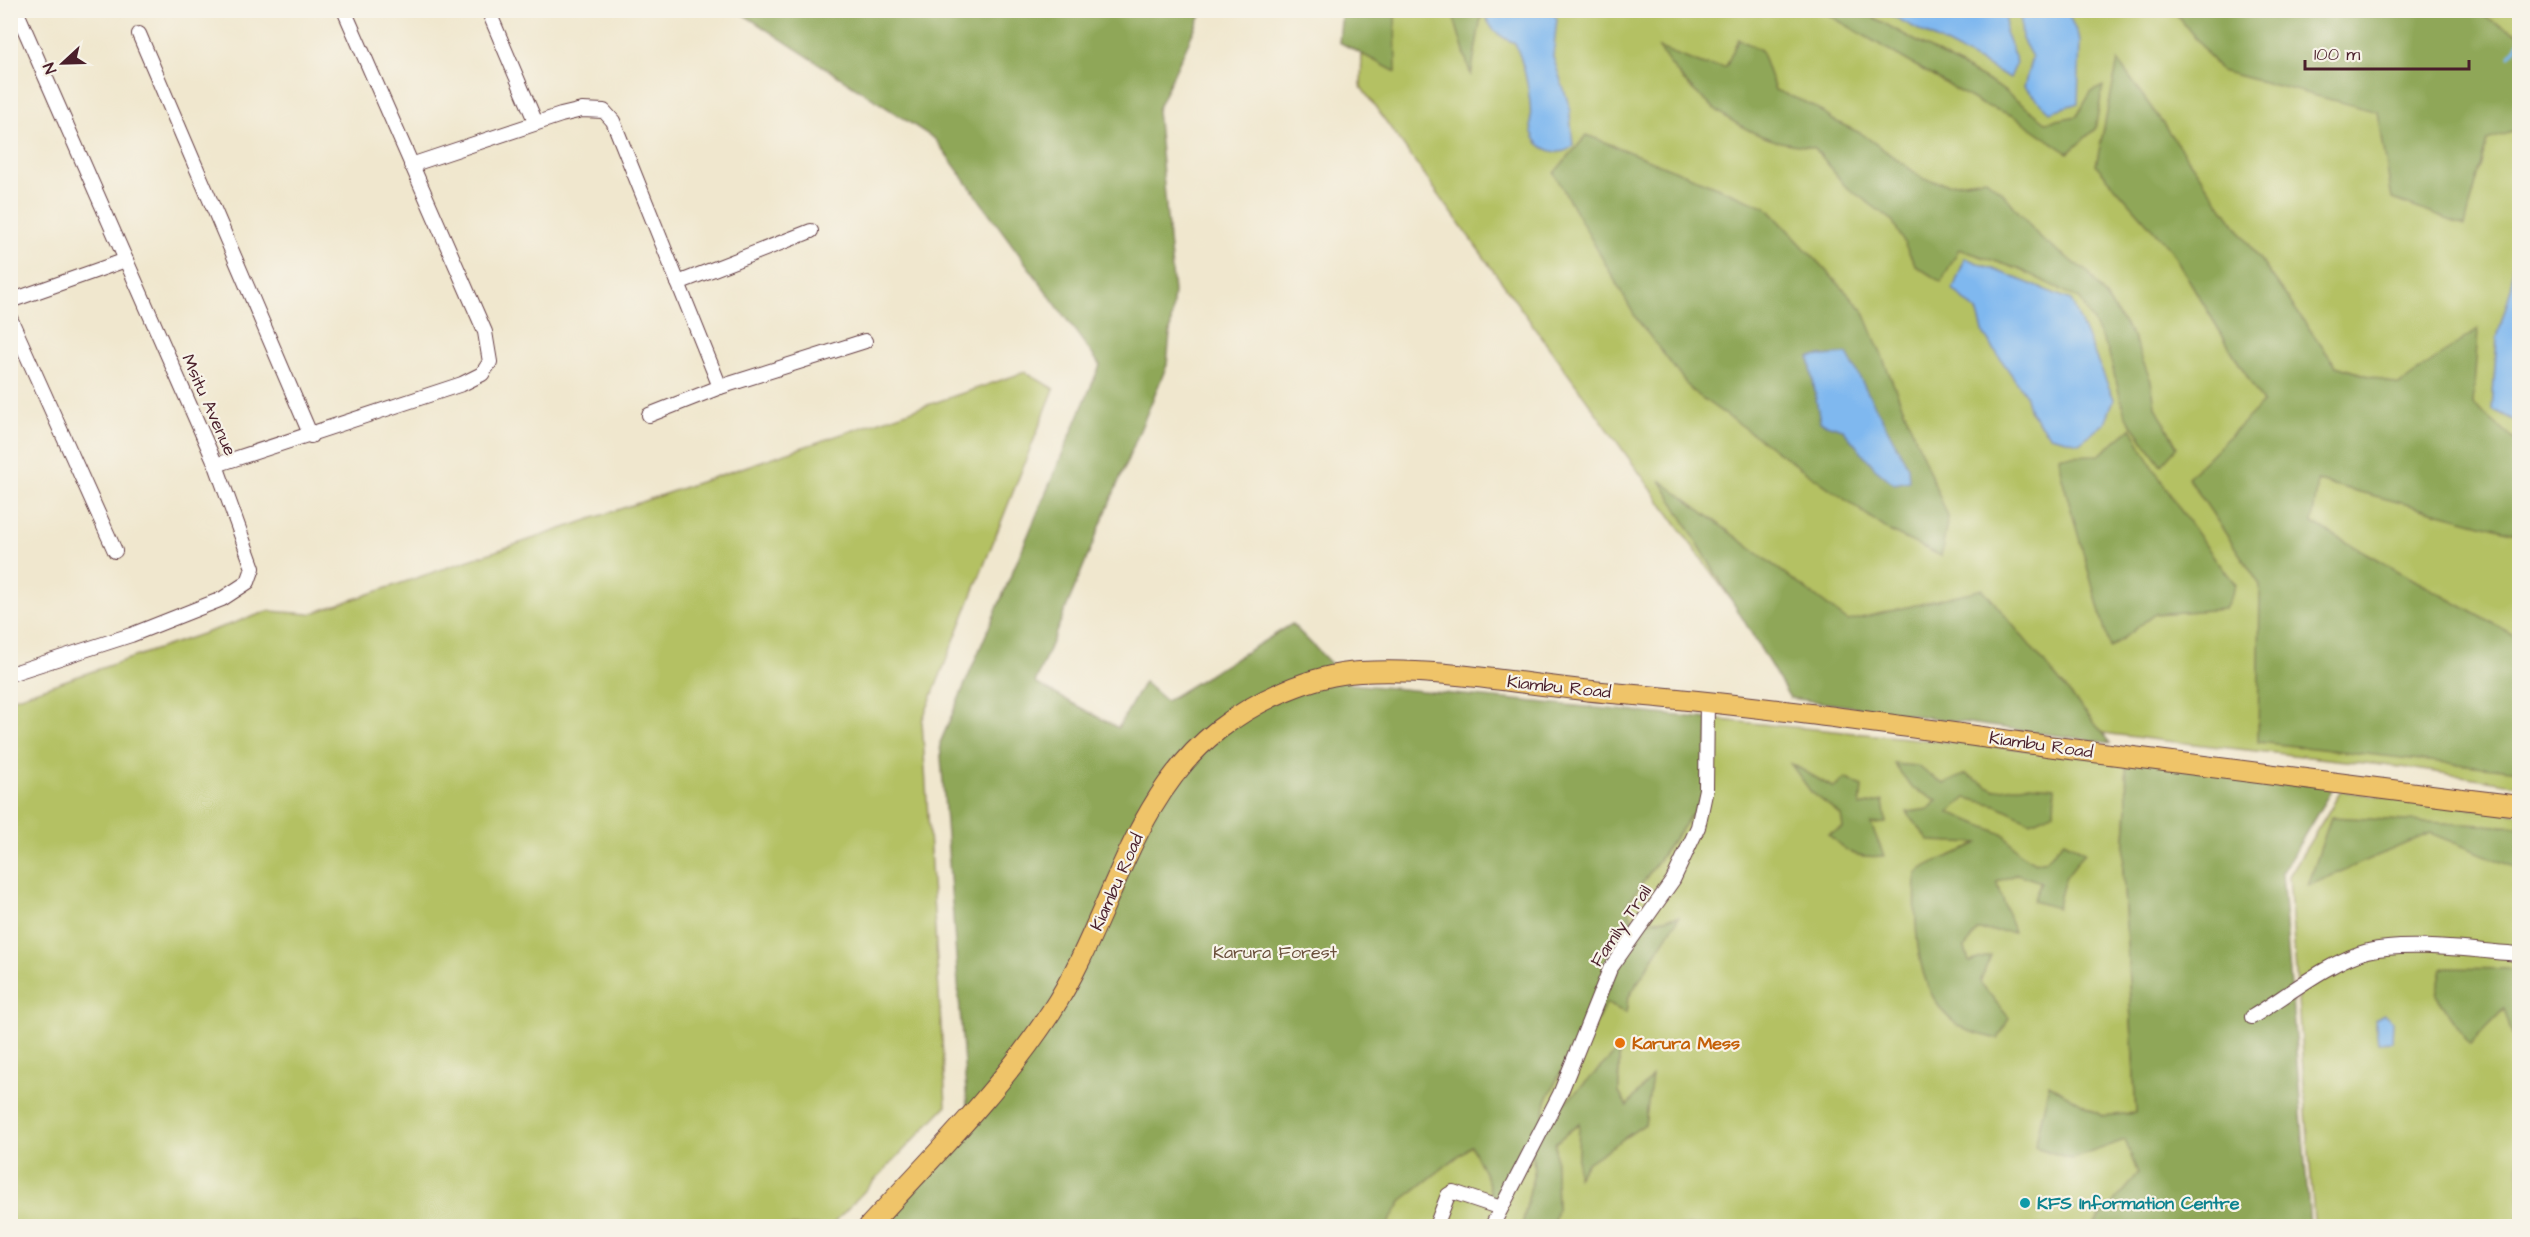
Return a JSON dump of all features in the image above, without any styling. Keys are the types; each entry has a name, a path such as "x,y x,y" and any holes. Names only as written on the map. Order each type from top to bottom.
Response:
{"highway":[{"name":"Kiambu Road","path":"869,1227 1006,1075 1051,1011 1087,948 1151,806 1177,768 1217,731 1259,702 1333,675 1360,672 1425,674 1707,700 2208,768 2520,806"}],"street":[{"name":"Msitu Avenue","path":"10,674 141,631 222,599 248,582 253,568 216,465 16,10"},
{"path":"216,465 311,436 462,384 482,374 490,362 485,332 344,10"},
{"path":"488,10 536,123"},
{"path":"139,34 311,436"},
{"path":"411,165 582,110 604,111 613,121 720,387"},
{"path":"678,284 811,231"},
{"path":"10,301 126,260"},
{"path":"10,318 115,552"},
{"path":"649,416 720,387 865,341"},
{"name":"Family Trail","path":"1492,1227 1560,1094 1611,969 1673,880 1698,827 1706,789 1707,700"},
{"path":"2252,1017 2328,969 2367,951 2417,948 2520,954"},
{"path":"1436,1227 1446,1199 1453,1192 1501,1208"}],"green space":[{"path":"2514,10 2519,14 2519,785 2409,768 2158,740 1799,694 1361,87 1363,11"},
{"name":"Karura Forest","path":"738,11 1203,11 1157,110 1174,292 1167,365 1035,683 1118,728 1144,682 1166,701 1292,624 1351,684 1709,719 1704,797 1627,904 1633,923 1679,917 1628,998 1626,1013 1606,1003 1587,1040 1575,1044 1546,1101 1542,1126 1619,1049 1619,1093 1627,1106 1652,1076 1645,1124 1587,1163 1577,1177 1579,1123 1555,1143 1557,1209 1553,1226 1522,1226 1535,1168 1527,1138 1492,1200 1488,1181 1471,1146 1402,1200 1387,1226 879,1226 969,1131 940,743 1100,365 935,139"},
{"path":"1342,11 1395,11 1396,72 1339,42"},
{"path":"1452,11 1482,11 1471,76"},
{"path":"1822,11 1862,11 1997,86 2046,122 2077,116 2091,92 2103,86 2095,129 2068,153 2014,116 1981,104"},
{"path":"2174,11 2473,11 2519,34 2519,130 2487,140 2465,226 2392,199 2378,112 2221,71"},
{"path":"1738,39 1761,50 1775,90 1812,105 1833,120 1862,134 1924,179 1948,184 1986,179 2004,194 2041,239 2090,274 2133,337 2151,381 2155,405 2177,447 2161,465 2125,415 2108,350 2080,299 2021,270 1959,249 1941,282 1916,266 1892,220 1845,186 1815,148 1783,143 1756,134 1723,115 1694,91 1659,48 1704,65 1726,67"},
{"path":"2118,61 2336,366 2399,385 2478,329 2473,404 2518,443 2519,534 2318,481 2312,523 2519,638 2519,771 2258,742 2260,585 2188,477 2263,403 2171,250 2096,165"},
{"path":"1587,135 1766,207 1863,310 1948,517 1941,556 1891,532 1692,391 1636,318 1554,173"},
{"path":"1025,372 1054,389 922,721 946,1106 831,1226 11,1226 11,699 269,611 310,614"},
{"path":"2131,428 2154,470 2180,509 2236,585 2225,609 2155,614 2110,648 2061,474 2059,456 2099,455"},
{"path":"1660,480 1848,621 1983,589 2111,743 1790,698"},
{"path":"1709,719 2126,759 2127,809 2123,870 2136,1114 2102,1116 2049,1085 2035,1147 2072,1159 2125,1139 2139,1174 2092,1226 1553,1226 1557,1209 1555,1143 1580,1123 1578,1176 1587,1163 1645,1124 1651,1078 1627,1106 1619,1093 1619,1050 1542,1127 1546,1101 1575,1044 1587,1040 1606,1003 1626,1012 1628,998 1678,918 1633,923 1627,904 1704,797"},
{"path":"2126,759 2338,779 2282,873 2310,1226 2092,1226 2138,1174 2125,1140 2072,1159 2035,1147 2049,1084 2102,1116 2136,1113 2123,870 2127,809"},
{"path":"1790,763 1834,788 1845,778 1862,787 1860,806 1883,801 1886,823 1871,824 1884,856 1853,853 1828,834 1843,828 1841,815 1811,792"},
{"path":"1894,764 1917,766 1944,784 1965,774 1995,790 2028,785 2055,787 2054,812 2031,822 1996,805 1966,798 1949,812 2005,835 2020,854 2035,863 2046,860 2064,841 2085,852 2065,878 2057,908 2033,901 2041,882 2017,874 1997,882 2014,932 1977,930 1965,948 1969,962 1991,955 1980,982 2009,1018 1998,1039 1966,1030 1949,1018 1936,1001 1926,982 1917,939 1916,874 1930,864 1978,843 1929,841 1907,812 1929,809 1937,800 1913,789"},
{"path":"2341,791 2519,814 2519,1226 2318,1226 2314,1221 2289,876"},
{"path":"2331,817 2519,827 2519,869 2430,833 2308,886"},
{"path":"2442,968 2519,969 2519,1057 2504,1009 2470,1044 2436,995"},
{"path":"1527,1137 1535,1168 1522,1226 1387,1226 1402,1200 1471,1146 1488,1181 1492,1199"}],"water":[{"path":"1484,11 1552,11 1557,18 1553,57 1569,105 1573,146 1568,150 1556,152 1544,148 1535,138 1531,129 1526,80 1515,43 1495,31"},
{"path":"1883,11 2007,11 2005,32 2017,62 2010,78"},
{"path":"2020,11 2067,11 2080,40 2078,103 2050,112 2024,87 2032,57 2022,39"},
{"path":"2519,237 2519,423 2492,409 2497,338 2512,285 2512,250"},
{"path":"1965,258 2071,300 2114,399 2105,423 2079,443 2050,436 2030,412 2025,394 1984,335 1978,313 1953,289"},
{"path":"1847,354 1908,467 1909,481 1894,484 1875,468 1842,429 1820,422 1809,357"},
{"path":"2384,1014 2393,1021 2392,1041 2378,1042 2375,1019"}],"waterway":[{"path":"2510,56 2520,40"}],"place":[{"name":"Karura Mess","path":"1620,1043"},
{"name":"KFS Information Centre","path":"2025,1203"}]}
